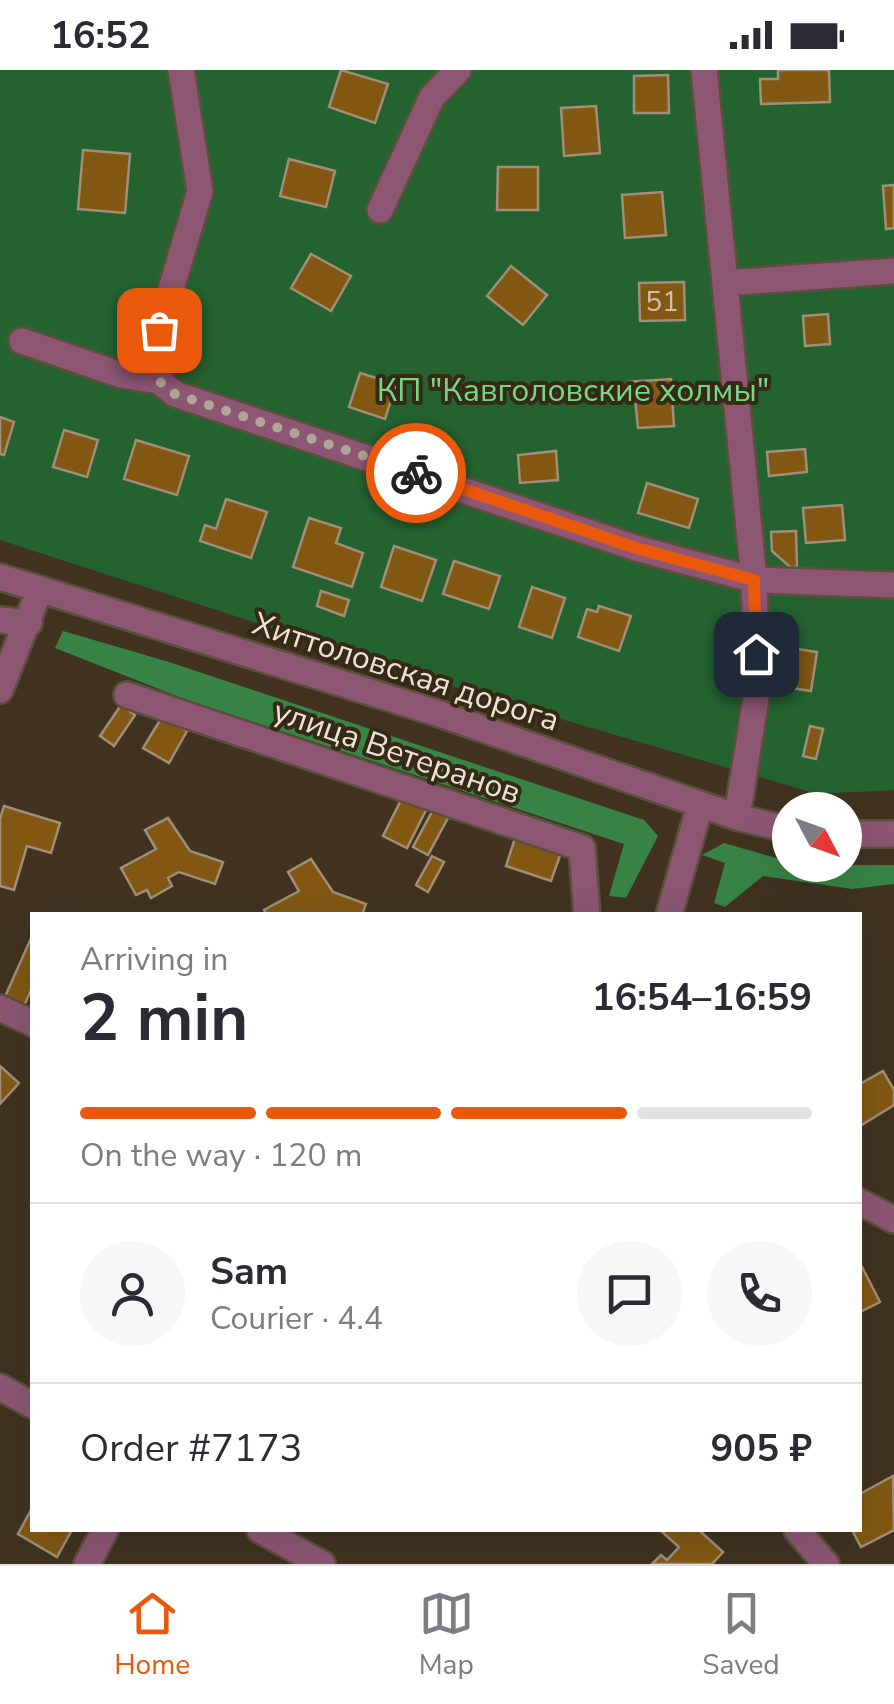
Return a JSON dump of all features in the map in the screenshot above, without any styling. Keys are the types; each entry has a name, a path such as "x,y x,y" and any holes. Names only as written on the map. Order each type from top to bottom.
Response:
{"street":[{"path":"159,381 155,358 159,330 200,191 181,70"},
{"path":"380,210 432,97 458,70"},
{"path":"704,70 754,580 756,691 737,817"},
{"path":"726,283 894,271"},
{"path":"22,340 121,375 159,381 175,394 636,548 754,580 894,585"},
{"name":"Хиттоловская дорога","path":"0,577 437,713 700,805 772,826"},
{"path":"0,690 40,589"},
{"path":"0,620 28,623"},
{"name":"улица Ветеранов","path":"127,696 582,848 587,912"},
{"path":"670,912 700,805"},
{"path":"862,834 894,834"},
{"path":"0,1008 30,1022"},
{"path":"862,1203 894,1220"},
{"path":"0,1387 30,1404"},
{"path":"87,1564 105,1532"},
{"path":"264,1532 322,1564"},
{"path":"799,1532 826,1564"}],"green space":[{"name":"КП \"Кавголовские холмы\"","path":"0,70 894,70 894,790 810,792 476,694 0,540"},
{"path":"63,631 169,662 644,820 658,836 626,898 609,896 624,844 187,700 55,648"},
{"path":"724,843 772,857 772,877 763,876 725,907 714,903 725,863 702,855"},
{"path":"862,865 894,865 894,884 852,889 804,882 862,882"}],"building":[{"path":"341,70 388,84 375,123 329,107"},
{"path":"778,70 829,70 830,102 761,104 760,79 778,79"},
{"path":"668,75 669,113 634,113 634,76"},
{"path":"596,106 600,153 564,156 561,108"},
{"path":"83,150 130,154 125,213 78,209"},
{"path":"289,159 335,171 326,207 280,196"},
{"path":"498,167 538,167 538,210 497,210"},
{"path":"894,185 894,228 886,229 883,186"},
{"path":"662,192 666,235 625,238 622,195"},
{"path":"311,254 351,276 331,311 291,288"},
{"path":"511,266 547,295 523,325 487,296"},
{"path":"684,282 685,320 640,321 639,283"},
{"path":"828,314 830,344 805,346 803,316"},
{"path":"360,373 396,384 385,419 349,407"},
{"path":"671,379 674,426 638,428 635,398 629,399 628,382"},
{"path":"0,417 14,422 4,455 0,454"},
{"path":"64,430 98,440 87,477 53,467"},
{"path":"136,440 189,456 177,495 124,479"},
{"path":"805,449 807,472 769,476 767,452"},
{"path":"556,451 558,480 520,483 518,455"},
{"path":"647,483 698,499 689,528 638,513"},
{"path":"226,499 267,512 251,558 200,541 205,525 216,529"},
{"path":"842,505 845,540 806,543 803,508"},
{"path":"309,518 341,528 336,543 363,553 352,587 293,567"},
{"path":"796,531 797,567 790,567 772,551 771,532"},
{"path":"394,546 436,560 422,601 381,587"},
{"path":"454,561 500,576 489,609 443,594"},
{"path":"532,587 565,598 552,638 519,627"},
{"path":"321,591 349,600 344,616 317,606"},
{"path":"599,606 631,616 619,651 578,637 587,609 597,612"},
{"path":"784,647 817,652 811,691 779,686"},
{"path":"121,705 135,715 114,746 100,736"},
{"path":"162,717 187,731 169,763 143,748"},
{"path":"810,726 823,729 816,759 803,756"},
{"path":"404,794 428,806 407,848 383,836"},
{"path":"4,806 60,823 51,853 27,846 14,890 0,886 0,819"},
{"path":"434,808 449,816 428,855 413,847"},
{"path":"168,818 190,851 223,862 215,884 179,872 168,878 172,886 151,898 147,890 136,895 121,868 156,849 145,830"},
{"path":"516,835 562,850 551,881 506,866"},
{"path":"432,856 444,862 428,892 416,885"},
{"path":"311,859 333,892 366,904 363,912 265,912 299,891 288,872"},
{"path":"30,940 30,992 23,1008 4,999"},
{"path":"0,1066 19,1083 0,1104"},
{"path":"883,1071 894,1090 894,1105 862,1125 862,1083"},
{"path":"862,1267 880,1302 862,1311"},
{"path":"893,1476 894,1530 861,1547 853,1532 862,1532 862,1493"},
{"path":"30,1512 30,1532 71,1532 57,1557 18,1534"},
{"path":"662,1532 701,1532 723,1552 712,1564 652,1564 661,1555 667,1560 679,1547"}],"way so far":[{"path":"159,330 155,358 159,381 175,394 416,473"}],"route":[{"path":"416,473 636,548 754,580 756,654"}]}
